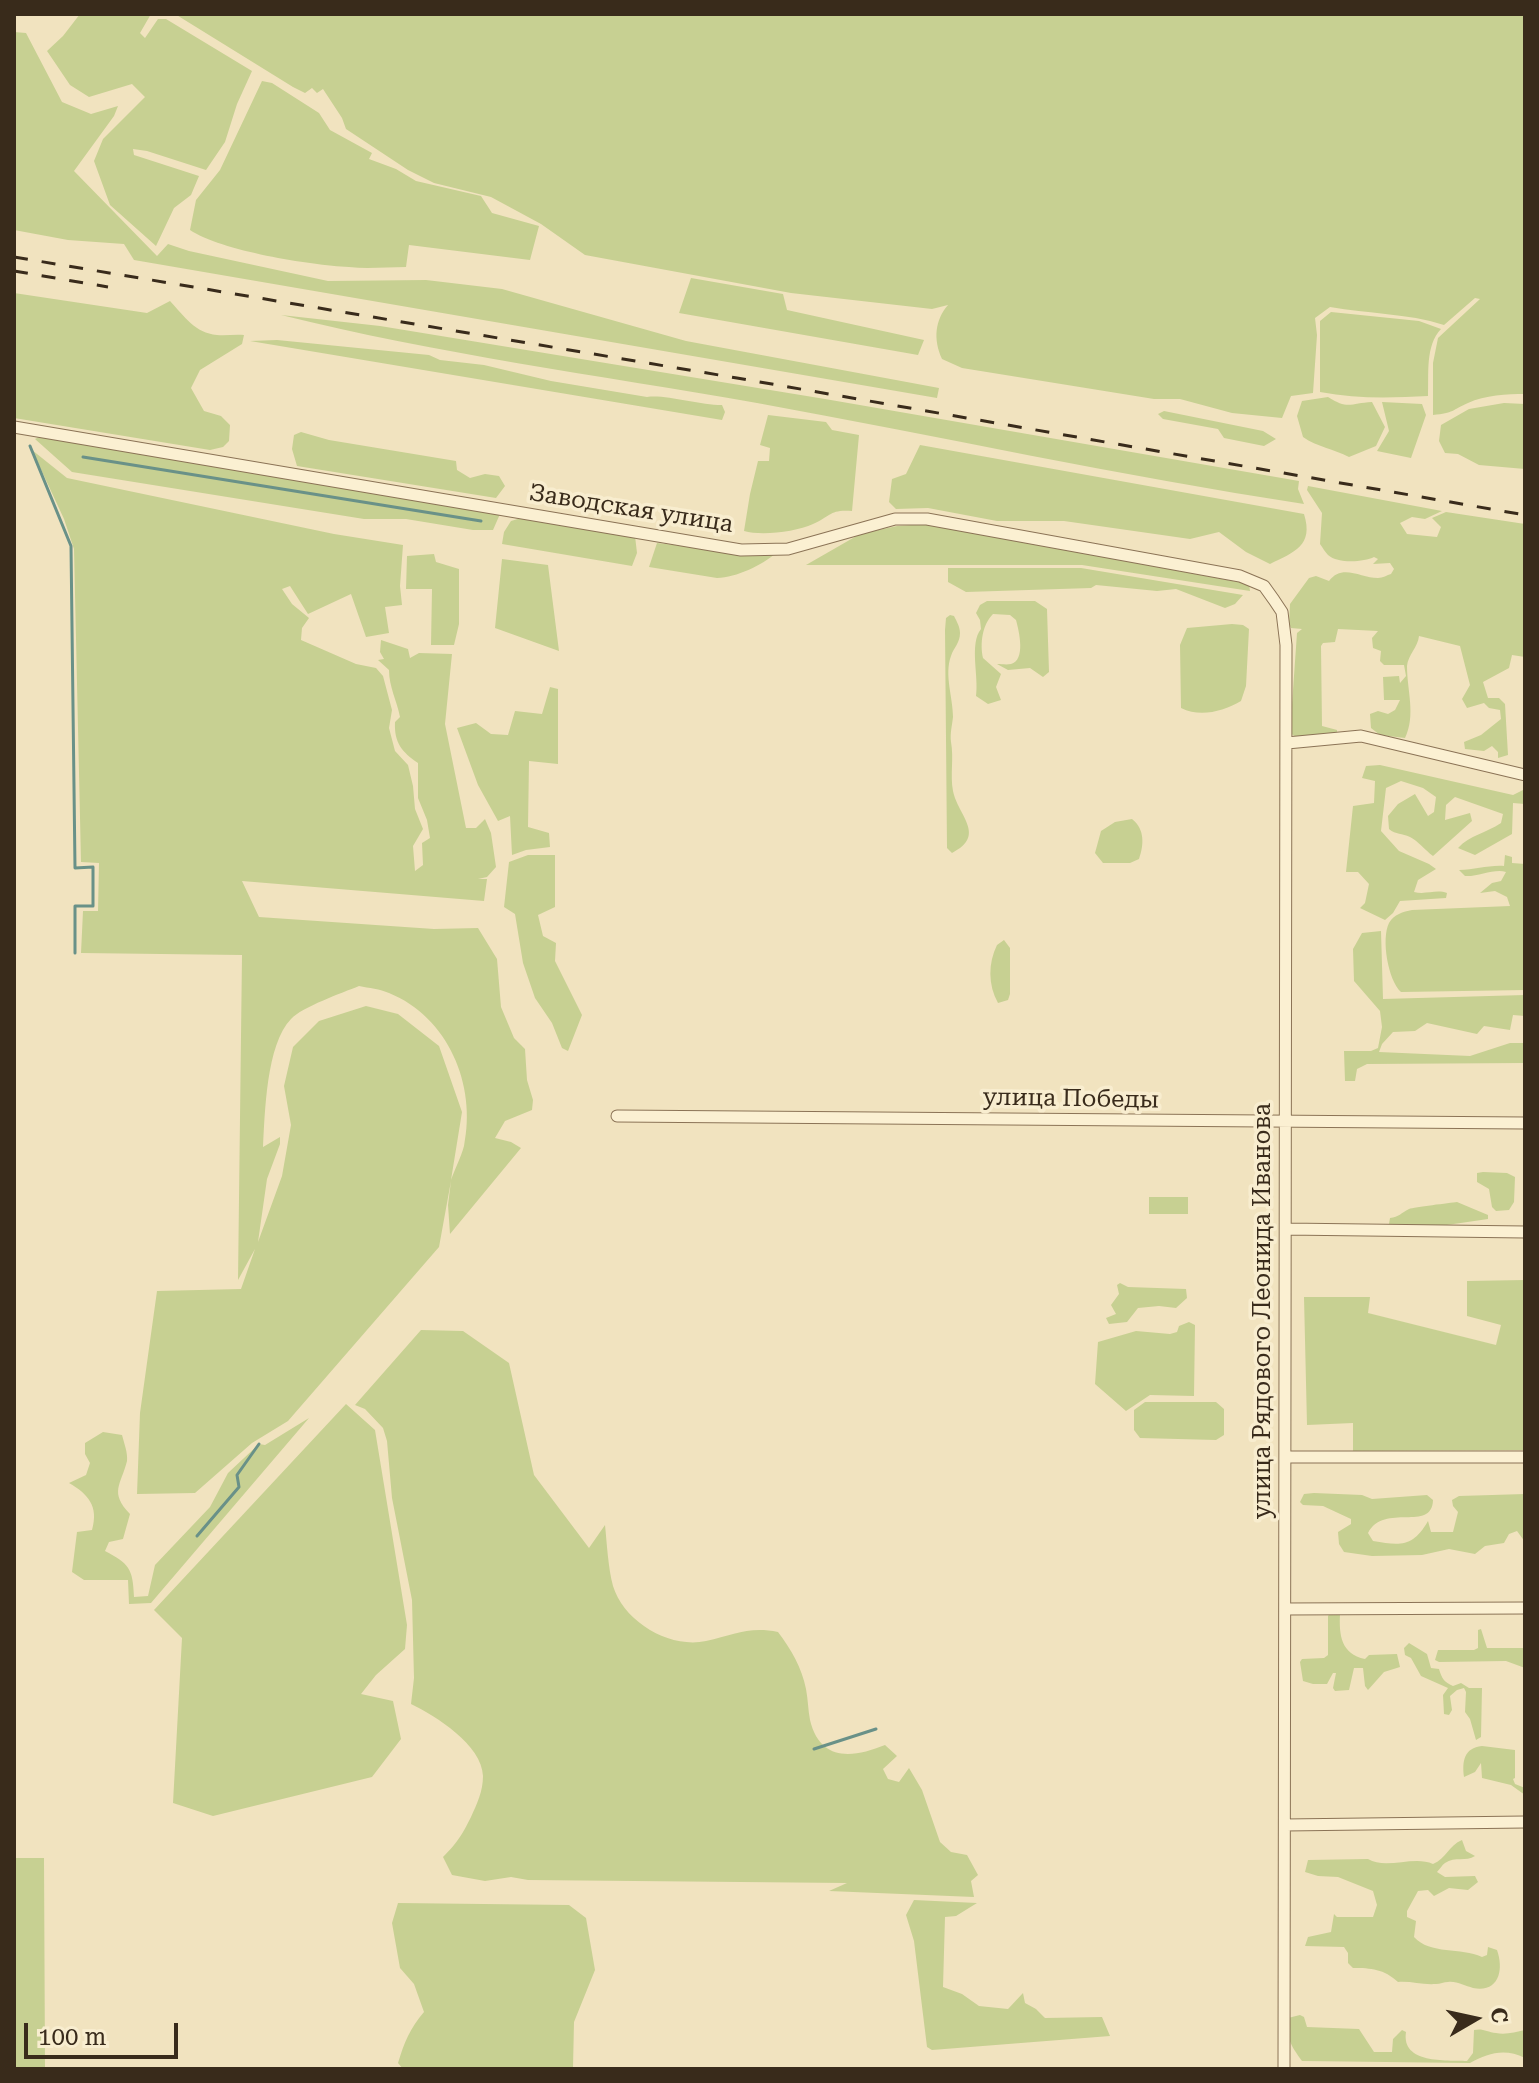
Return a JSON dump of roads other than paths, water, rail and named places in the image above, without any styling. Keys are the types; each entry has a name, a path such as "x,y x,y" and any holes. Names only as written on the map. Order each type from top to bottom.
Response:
{"street":[{"name":"Заводская улица","path":"14,427 741,550 788,549 895,519 927,519 1240,576"},
{"name":"улица Рядового Леонида Иванова","path":"1240,576 1264,586 1282,612 1286,645 1284,2069"},
{"path":"1287,743 1361,736 1525,775"},
{"name":"улица Победы","path":"617,1116 1525,1123"},
{"path":"1286,1229 1525,1232"},
{"path":"1285,1457 1525,1457"},
{"path":"1285,1609 1525,1608"},
{"path":"1285,1825 1525,1822"}],"waterway":[{"path":"30,446 71,546 75,868 93,867 93,906 75,906 75,953"},
{"path":"83,457 481,521"},
{"path":"197,1536 239,1487 237,1475 259,1444"},
{"path":"814,1749 876,1729"}],"railway":[{"path":"14,257 737,378 1525,515"},
{"path":"14,271 108,287"}]}
